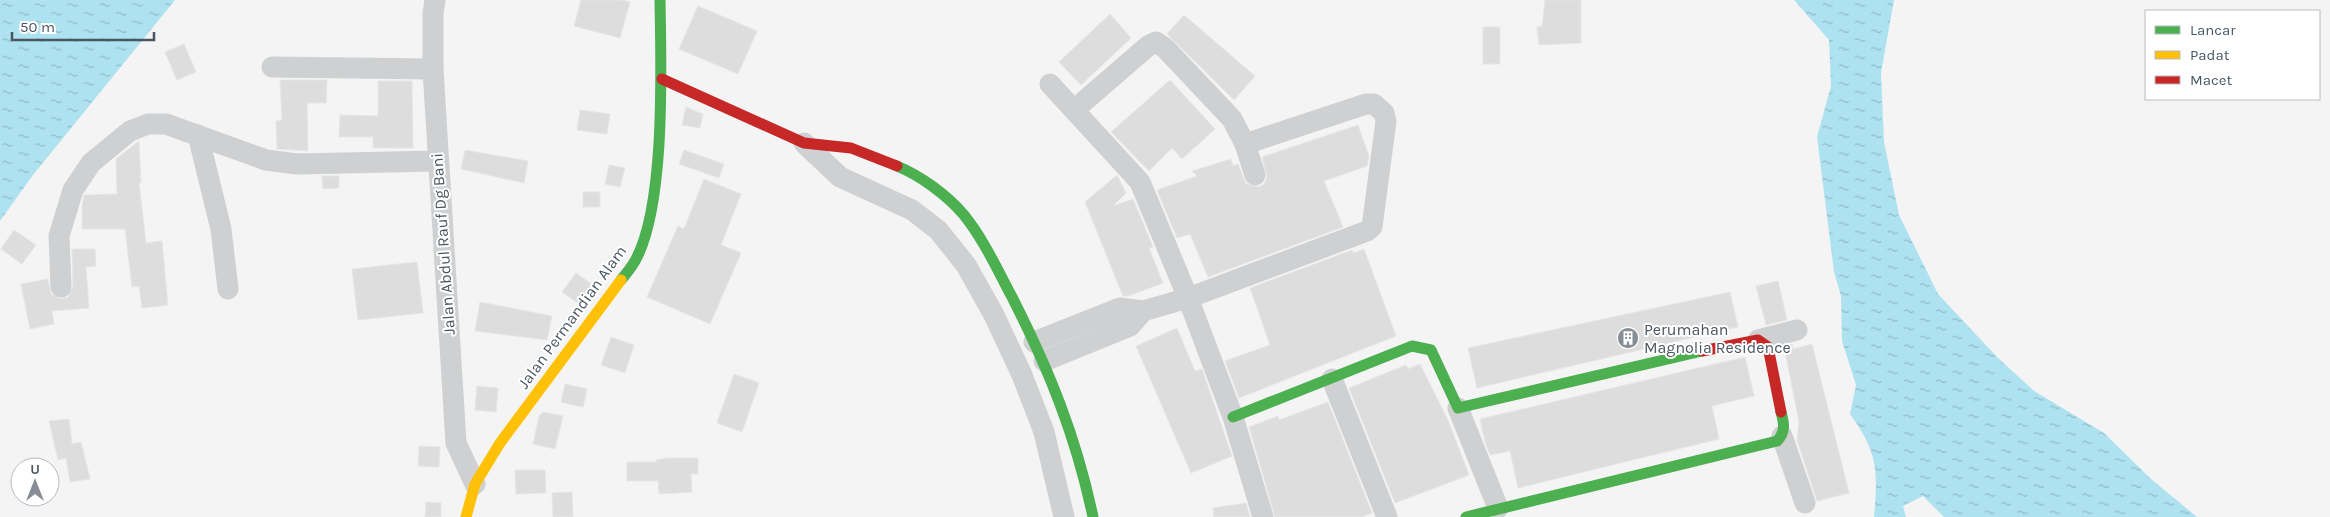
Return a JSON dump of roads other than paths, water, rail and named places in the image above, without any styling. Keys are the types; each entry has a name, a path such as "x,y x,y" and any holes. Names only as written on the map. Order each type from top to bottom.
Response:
{"street":[{"name":"Jalan Abdul Rauf Dg Bani","path":"435,0 433,14 433,69 437,161 456,443 475,484"},
{"name":"Jalan Permandian Alam","path":"466,517 475,484 500,443 635,261 645,239 656,171 662,80 660,0"},
{"path":"1074,110 1148,46 1156,42 1165,48 1232,119 1245,144 1255,175"},
{"path":"272,67 433,69"},
{"path":"662,80 804,143 851,148 911,172 936,190 963,214 983,241 1044,361 1062,405 1085,478 1093,517"},
{"path":"1050,84 1140,182 1188,298 1232,417 1263,517"},
{"path":"1034,342 1120,308 1143,311 1188,298 1367,231 1372,226 1386,121 1384,113 1374,104 1366,104 1245,144"},
{"path":"61,287 59,236 73,190 91,163 130,131 148,124 166,124 266,160 297,164 437,161"},
{"path":"198,135 221,229 228,289"},
{"path":"804,143 840,176 912,210 938,230 966,266 994,315 1022,375 1041,424 1064,517"},
{"path":"1044,361 1130,326 1143,311"},
{"path":"1458,408 1797,330"},
{"path":"1758,340 1768,347 1784,425 1782,436 1805,503"},
{"path":"1232,417 1412,346 1431,350 1437,358 1498,508"},
{"path":"1332,379 1387,517"},
{"path":"1466,517 1777,441 1782,436"}],"water":[{"path":"0,0 175,0 33,175 0,221"},
{"path":"1794,0 1894,0 1881,73 1884,142 1899,215 1938,294 1997,357 2034,391 2104,433 2151,479 2197,517 1944,517 1923,496 1903,506 1906,517 1874,517 1876,474 1874,462 1866,440 1850,414 1856,385 1842,341 1841,296 1834,272 1817,137 1831,86 1829,40"}],"place":[{"name":"Perumahan Magnolia Residence","path":"1628,338"}]}
